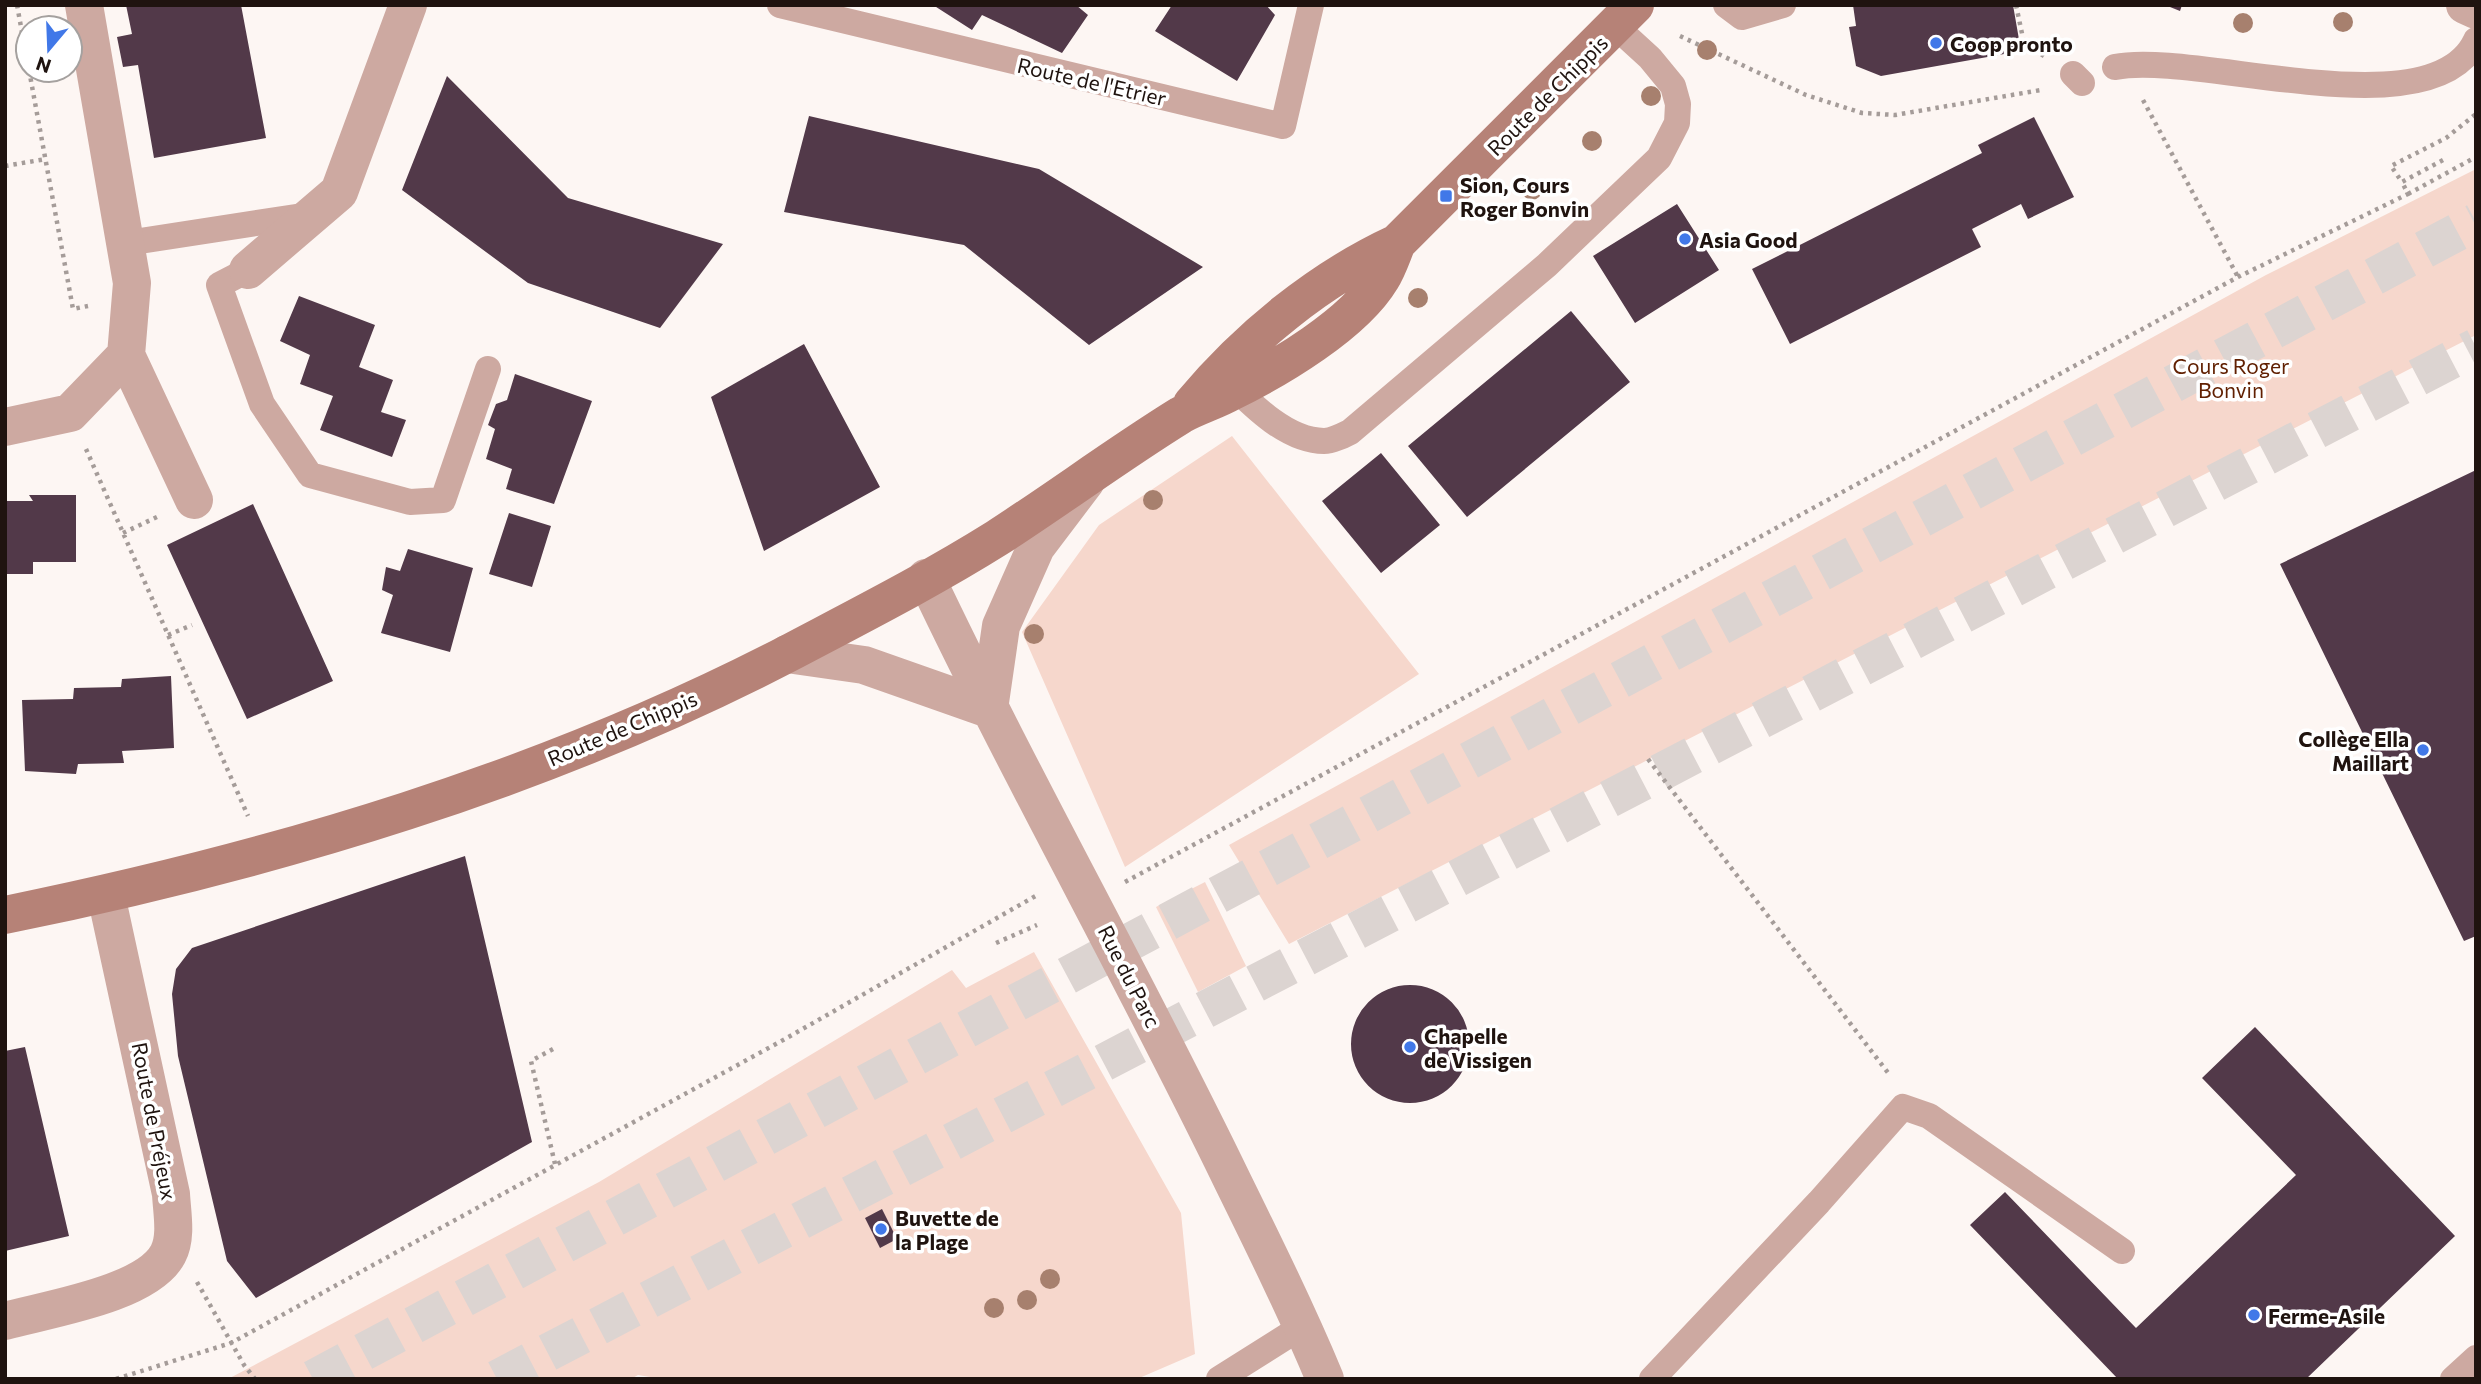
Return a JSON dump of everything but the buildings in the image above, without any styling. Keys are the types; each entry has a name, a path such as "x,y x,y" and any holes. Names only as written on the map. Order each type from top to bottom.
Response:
{"street":[{"path":"83,5 132,282 126,355 194,500"},
{"path":"248,270 339,192 408,5"},
{"path":"2465,5 2476,10"},
{"name":"Route de Chippis","path":"5,915 106,895 371,822 512,776 661,713 787,654 926,578 993,540 1088,479 1228,381 1289,310 1358,262 1397,243 1625,15"},
{"path":"5,427 70,414 126,355"},
{"path":"787,654 864,665 989,709 1001,626 1036,547 1088,479"},
{"name":"Rue du Parc","path":"926,578 989,709 1065,884 1185,1083 1303,1326 1325,1379"},
{"name":"Route de Préjeux","path":"5,1321 129,1287 153,1273 169,1253 173,1236 171,1195 106,895"}],"lane":[{"name":"Route de l'Etrier","path":"780,5 1283,126 1311,5"},
{"path":"1726,5 1742,17 1783,5"},
{"path":"1228,381 1286,430 1327,441 1350,432 1547,265 1659,158 1677,123 1678,104 1673,86 1650,58 1625,15"},
{"path":"2123,66 2157,64 2310,84 2398,83 2454,68 2471,51 2476,40"},
{"path":"127,243 309,215"},
{"path":"248,270 219,285 261,404 310,475 410,502 443,500 488,369"},
{"path":"1652,1379 1819,1202 1903,1107 1929,1116 2122,1251"},
{"path":"1219,1379 1303,1326"},
{"path":"2454,1379 2476,1358"}],"path":[{"path":"2016,5 2024,43"},
{"path":"1674,33 1806,95 1862,113 1895,115 2077,78"},
{"path":"2123,66 2238,277"},
{"path":"32,84 73,309 131,300"},
{"path":"2408,194 2391,166 2446,138 2476,114"},
{"path":"116,1379 231,1343 1065,884 1111,891 2238,277 2476,158"},
{"path":"5,166 46,159"},
{"path":"2402,182 2443,160"},
{"path":"70,414 249,819"},
{"path":"168,635 192,625"},
{"path":"1648,759 1889,1075 1903,1107"},
{"path":"996,943 1037,925"},
{"path":"553,1049 531,1061 555,1164"},
{"path":"231,1343 255,1379"}],"green space":[{"name":"Cours Roger Bonvin","path":"2476,169 2476,335 1289,944 1229,845 2266,275"},
{"path":"1232,436 1419,674 1125,867 1022,632 1099,525"},
{"path":"1205,882 1246,966 1198,992 1156,907"},
{"path":"1034,952 1181,1213 1195,1354 1137,1379 662,1379 638,1375 631,1379 228,1379 599,1182 952,970 966,988"}],"tunnel":[{"path":"313,1379 2476,222"},
{"path":"497,1379 2476,347"}],"place":[{"name":"Coop pronto","path":"1936,43"},
{"name":"Sion, Cours Roger Bonvin","path":"1446,196"},
{"name":"Asia Good","path":"1685,239"},
{"name":"Collège Ella Maillart","path":"2423,750"},
{"name":"Chapelle de Vissigen","path":"1410,1047"},
{"name":"Buvette de la Plage","path":"881,1229"},
{"name":"Ferme-Asile","path":"2254,1315"}]}
